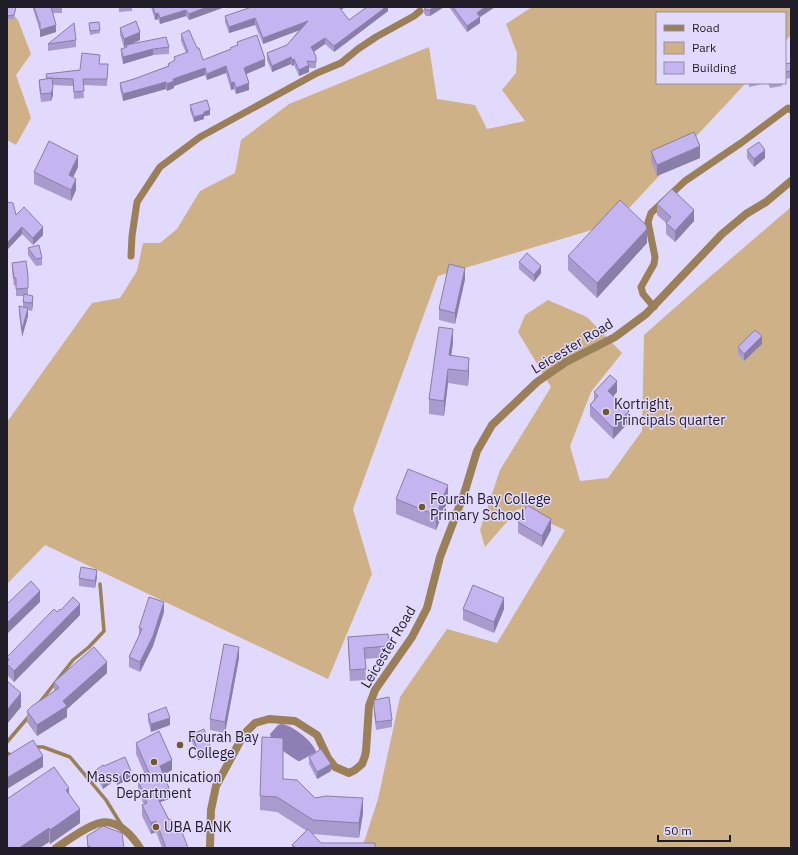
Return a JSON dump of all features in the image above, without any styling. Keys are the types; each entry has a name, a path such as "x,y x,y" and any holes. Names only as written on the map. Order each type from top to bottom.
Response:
{"street":[{"path":"131,256 132,236 137,202 160,167 200,137 317,73 341,63 376,37 414,16 420,11"},
{"path":"654,306 644,294 641,287 654,264 655,257 648,222 651,213 686,181 742,143 788,108 791,110"},
{"name":"Leicester Road","path":"210,848 211,810 216,786 244,734 255,723 269,719 295,721 317,734 328,758 336,767 350,773 362,764 366,751 369,706 375,690 412,637 427,608 440,556 464,494 477,451 492,425 537,382 566,362 615,337 654,306 722,234 746,214 766,202 791,181"},
{"path":"56,848 99,823 111,823 125,830 140,848"}],"lane":[{"path":"38,704 73,660 89,647 104,631 100,584"},
{"path":"7,742 34,710"},
{"path":"32,748 43,747 70,758 106,800 125,830"},
{"path":"7,753 17,755"}],"green space":[{"path":"532,7 791,7 791,35 786,40 786,12 656,12 656,84 745,84 615,223 438,276 353,509 372,574 328,679 45,545 7,584 7,422 92,303 120,298 137,271 143,243 160,243 177,229 200,191 235,173 241,140 289,104 429,47 437,99 475,105 487,129 525,121 502,90 516,73 517,53 506,24"},
{"path":"7,8 18,20 31,54 16,75 31,118 16,145 7,140"},
{"path":"791,207 791,848 362,848 378,799 400,697 447,629 497,643 565,530 518,509 485,547 480,530 500,470 551,387 518,332 525,315 548,300 587,317 622,353 591,392 570,446 580,481 608,478 642,431 644,335"}],"shaded area":[{"path":"281,724 302,734 311,743 316,752 298,761 281,749 271,738 270,734 278,725"}],"building":[{"path":"7,7 16,7 14,15 7,16"},
{"path":"34,7 51,7 56,25 40,30 40,22"},
{"path":"153,7 207,7 189,14 186,10 160,18 158,13 155,14"},
{"path":"248,7 339,7 349,20 367,7 386,7 334,46 325,38 311,47 316,56 316,62 307,61 309,65 299,70 294,59 292,60 291,57 272,66 267,53 287,45 308,21 263,38 255,18 229,27 225,16 249,8"},
{"path":"424,7 434,7 430,10 426,10"},
{"path":"453,7 485,7 477,13 480,17 467,26"},
{"path":"136,21 140,32 124,39 120,28"},
{"path":"99,22 100,30 90,31 89,23"},
{"path":"74,23 76,40 48,44"},
{"path":"189,30 197,48 199,48 203,60 231,49 230,48 238,45 237,42 257,35 265,59 244,68 249,83 236,88 234,82 231,83 226,66 207,74 205,68 173,79 174,81 167,84 166,82 123,94 120,83 169,66 168,64 175,60 174,57 188,52 181,34"},
{"path":"166,37 169,47 153,49 123,57 121,49 127,47 126,45"},
{"path":"82,53 100,55 99,64 108,64 107,79 83,79 84,91 74,92 73,79 47,78 46,74 80,70"},
{"path":"791,63 791,71 786,72 786,64"},
{"path":"52,78 53,88 51,93 41,94 39,80"},
{"path":"207,100 210,110 204,112 204,114 194,117 190,105"},
{"path":"694,132 700,146 657,165 651,151"},
{"path":"49,141 78,156 69,175 76,179 71,190 34,172"},
{"path":"759,142 765,150 754,159 747,150"},
{"path":"672,189 694,210 675,231 666,223 671,217 657,204"},
{"path":"620,200 646,225 647,229 597,283 568,256"},
{"path":"7,202 13,203 16,215 24,207 43,227 33,238 22,227 7,243"},
{"path":"39,245 42,258 36,259 28,248"},
{"path":"527,253 541,266 534,275 519,262"},
{"path":"26,261 28,288 16,289 16,278 14,278 12,263"},
{"path":"449,264 465,268 455,313 439,309"},
{"path":"24,294 33,296 32,303 23,302"},
{"path":"19,306 28,308 22,330"},
{"path":"439,327 453,329 449,355 469,358 468,371 448,369 444,401 429,399"},
{"path":"755,330 762,336 744,354 738,347"},
{"path":"610,375 617,381 608,391 629,411 613,428 590,405 598,396 594,392"},
{"path":"408,469 448,485 436,515 396,499"},
{"path":"527,505 551,519 542,536 518,522"},
{"path":"81,567 97,570 95,581 79,578"},
{"path":"31,581 40,591 7,623 7,604"},
{"path":"473,585 504,598 494,622 463,609"},
{"path":"73,597 80,604 14,671 7,664 7,661 9,660 7,657 54,609 57,612 60,609 61,610"},
{"path":"149,597 164,602 153,636 140,662 129,657 142,629 139,628"},
{"path":"388,634 389,646 364,648 366,669 350,670 348,637"},
{"path":"224,644 239,647 225,722 210,719"},
{"path":"94,647 107,662 63,701 67,706 37,725 27,711 59,688 54,682"},
{"path":"7,681 21,693 7,710"},
{"path":"389,697 392,720 376,722 374,700"},
{"path":"166,707 170,718 151,724 148,714"},
{"path":"204,729 211,748 198,752 192,734"},
{"path":"159,731 172,760 160,766 169,788 155,793 169,820 171,819 177,834 182,832 188,848 166,848 156,821 151,823 142,805 147,803 138,780 150,775 136,743"},
{"path":"262,737 283,738 283,779 297,780 315,798 326,796 363,798 359,823 313,820 277,797 260,796"},
{"path":"33,740 43,756 7,778 7,756"},
{"path":"321,749 331,764 317,772 309,757"},
{"path":"125,757 131,771 117,778 115,772 103,782 96,770 103,765 104,766"},
{"path":"54,767 69,788 66,790 80,809 50,830 49,828 19,848 7,848 7,799"},
{"path":"103,826 122,833 124,848 92,848 88,846 87,836"},
{"path":"308,829 321,843 375,843 375,848 296,848 292,845"}],"place":[{"name":"Kortright, Principals quarter","path":"606,412"},
{"name":"Fourah Bay College Primary School","path":"422,507"},
{"name":"Fourah Bay College","path":"180,745"},
{"name":"Mass Communication Department","path":"154,762"},
{"name":"UBA BANK","path":"156,827"}]}
